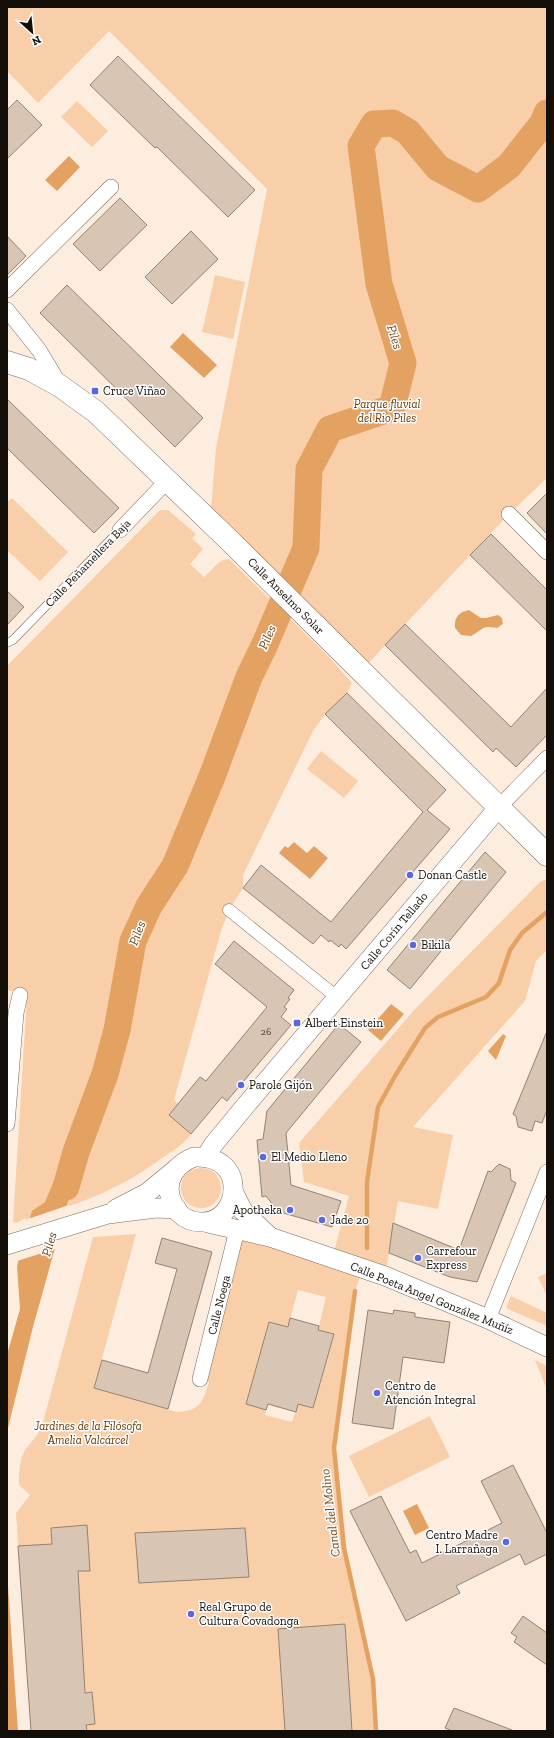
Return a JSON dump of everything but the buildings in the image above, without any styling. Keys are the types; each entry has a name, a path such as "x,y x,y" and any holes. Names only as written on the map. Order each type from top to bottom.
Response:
{"main road":[{"name":"Calle Anselmo Solar","path":"7,362 29,370 60,386 96,412 168,480 547,855"}],"street":[{"path":"7,290 111,187"},
{"path":"7,310 39,350 60,386"},
{"name":"Calle Peñamellera Baja","path":"120,530 168,480"},
{"path":"509,514 547,552"},
{"name":"Calle Corín Tellado","path":"206,1157 213,1145 246,1105 499,807 547,758"},
{"path":"229,910 338,998"},
{"path":"7,1124 16,1013 20,995"},
{"name":"Calle Corín Tellado","path":"228,1170 228,1147 246,1105"},
{"path":"108,1214 147,1193 184,1161 194,1157 206,1157 220,1162 228,1170 232,1180 233,1191 228,1208 221,1215 208,1223 195,1222 184,1218 176,1209 170,1194 169,1183 176,1169"},
{"path":"488,1319 547,1172"},
{"name":"Calle Poeta Angel González Muñíz","path":"233,1191 243,1211 270,1237"},
{"path":"13,1243 71,1224 108,1214 156,1208 176,1209"},
{"name":"Calle Poeta Angel González Muñíz","path":"208,1223 270,1237 385,1276 488,1319 547,1347"},
{"name":"Calle Noega","path":"200,1379 237,1230"}],"lane":[{"name":"Calle Peñamellera Baja","path":"7,643 13,640 120,530"}],"green space":[{"name":"Parque fluvial del Rio Piles","path":"7,7 547,7 547,478 509,514 361,671 210,521 216,448 267,189 109,31 38,103 7,71"},
{"path":"77,101 108,131 92,147 61,117"},
{"path":"215,275 245,282 233,339 202,332"},
{"path":"12,498 68,552 40,581 7,550 7,502"},
{"path":"160,510 168,510 196,534 192,538 203,549 190,564 204,577 218,563 229,559 327,655 352,683 347,693 325,714 313,731 243,875 243,888 229,910 221,931 174,1100 178,1104 169,1115 191,1134 173,1151 119,1185 81,1202 26,1220 25,1218 17,1223 13,1222 27,997 7,990 7,666"},
{"path":"321,751 358,781 344,798 307,769"},
{"name":"Jardines de la Filósofa Amelia Valcárcel","path":"547,879 547,950 536,961 525,1001 413,1127 453,1135 438,1209 398,1201 385,1276 363,1269 355,1291 334,1448 344,1548 373,1679 376,1731 31,1731 16,1513 30,1495 19,1485 20,1467 25,1450 42,1426 93,1237 136,1234 94,1388 177,1412 191,1410 202,1400 209,1382 200,1379 237,1230 332,1259 349,1196 304,1182 299,1143 416,1008 540,882","holes":["298,1290 326,1297 318,1330 334,1335 313,1408 298,1404 292,1422 265,1415 266,1409 247,1404 269,1322 288,1327"]},
{"path":"201,1168 212,1171 218,1177 221,1188 218,1199 212,1205 201,1208 190,1205 184,1199 181,1188 184,1177 190,1171"},
{"path":"547,1273 547,1296 538,1277"},
{"path":"511,1296 547,1313 547,1326 506,1308"},
{"path":"535,1360 547,1366 547,1390"},
{"path":"430,1416 450,1457 369,1497 349,1456"}],"water":[{"path":"69,156 80,167 57,191 45,180"},
{"path":"183,333 217,365 204,378 170,347"},
{"path":"469,610 481,618 498,615 502,618 503,624 497,628 485,627 471,636 461,635 455,628 455,621 462,612"},
{"path":"294,842 307,853 314,846 328,858 310,879 279,853 285,846 288,848"},
{"path":"391,1004 404,1014 381,1041 368,1030"},
{"path":"503,1034 506,1036 496,1060 488,1051"},
{"path":"76,1152 72,1187 33,1327 7,1432 7,1355 20,1309 17,1266 32,1211 45,1202 53,1183"},
{"path":"417,1504 429,1528 415,1535 403,1511"},
{"path":"7,1571 18,1731 7,1731"}],"pier":[{"path":"69,1205 58,1248 17,1261 28,1219"}],"waterway":[{"name":"Piles","path":"66,1187 76,1152 105,1074 117,1030 133,941 149,906 175,866 213,774 249,677 265,644 306,548 309,469 330,429 392,408 403,363 379,284 361,146 374,124 393,123 408,132 438,168 478,189 509,166 543,123 547,113"},
{"name":"Canal del Molino","path":"367,1248 367,1182 378,1107 395,1076 425,1028 438,1017 486,997 499,983 510,950 522,933 547,912"},
{"name":"Canal del Molino","path":"355,1291 334,1448 344,1548 373,1679 376,1731"}],"place":[{"name":"Cruce Viñao","path":"95,391"},
{"name":"Donan Castle","path":"410,875"},
{"name":"Bikila","path":"413,945"},
{"name":"Albert Einstein","path":"297,1023"},
{"name":"Parole Gijón","path":"241,1085"},
{"name":"El Medio Lleno","path":"263,1157"},
{"name":"Apotheka","path":"290,1210"},
{"name":"Jade 20","path":"322,1220"},
{"name":"Carrefour Express","path":"418,1258"},
{"name":"Centro de Atención Integral","path":"377,1393"},
{"name":"Centro Madre I. Larrañaga","path":"506,1542"},
{"name":"Real Grupo de Cultura Covadonga","path":"191,1614"}]}
